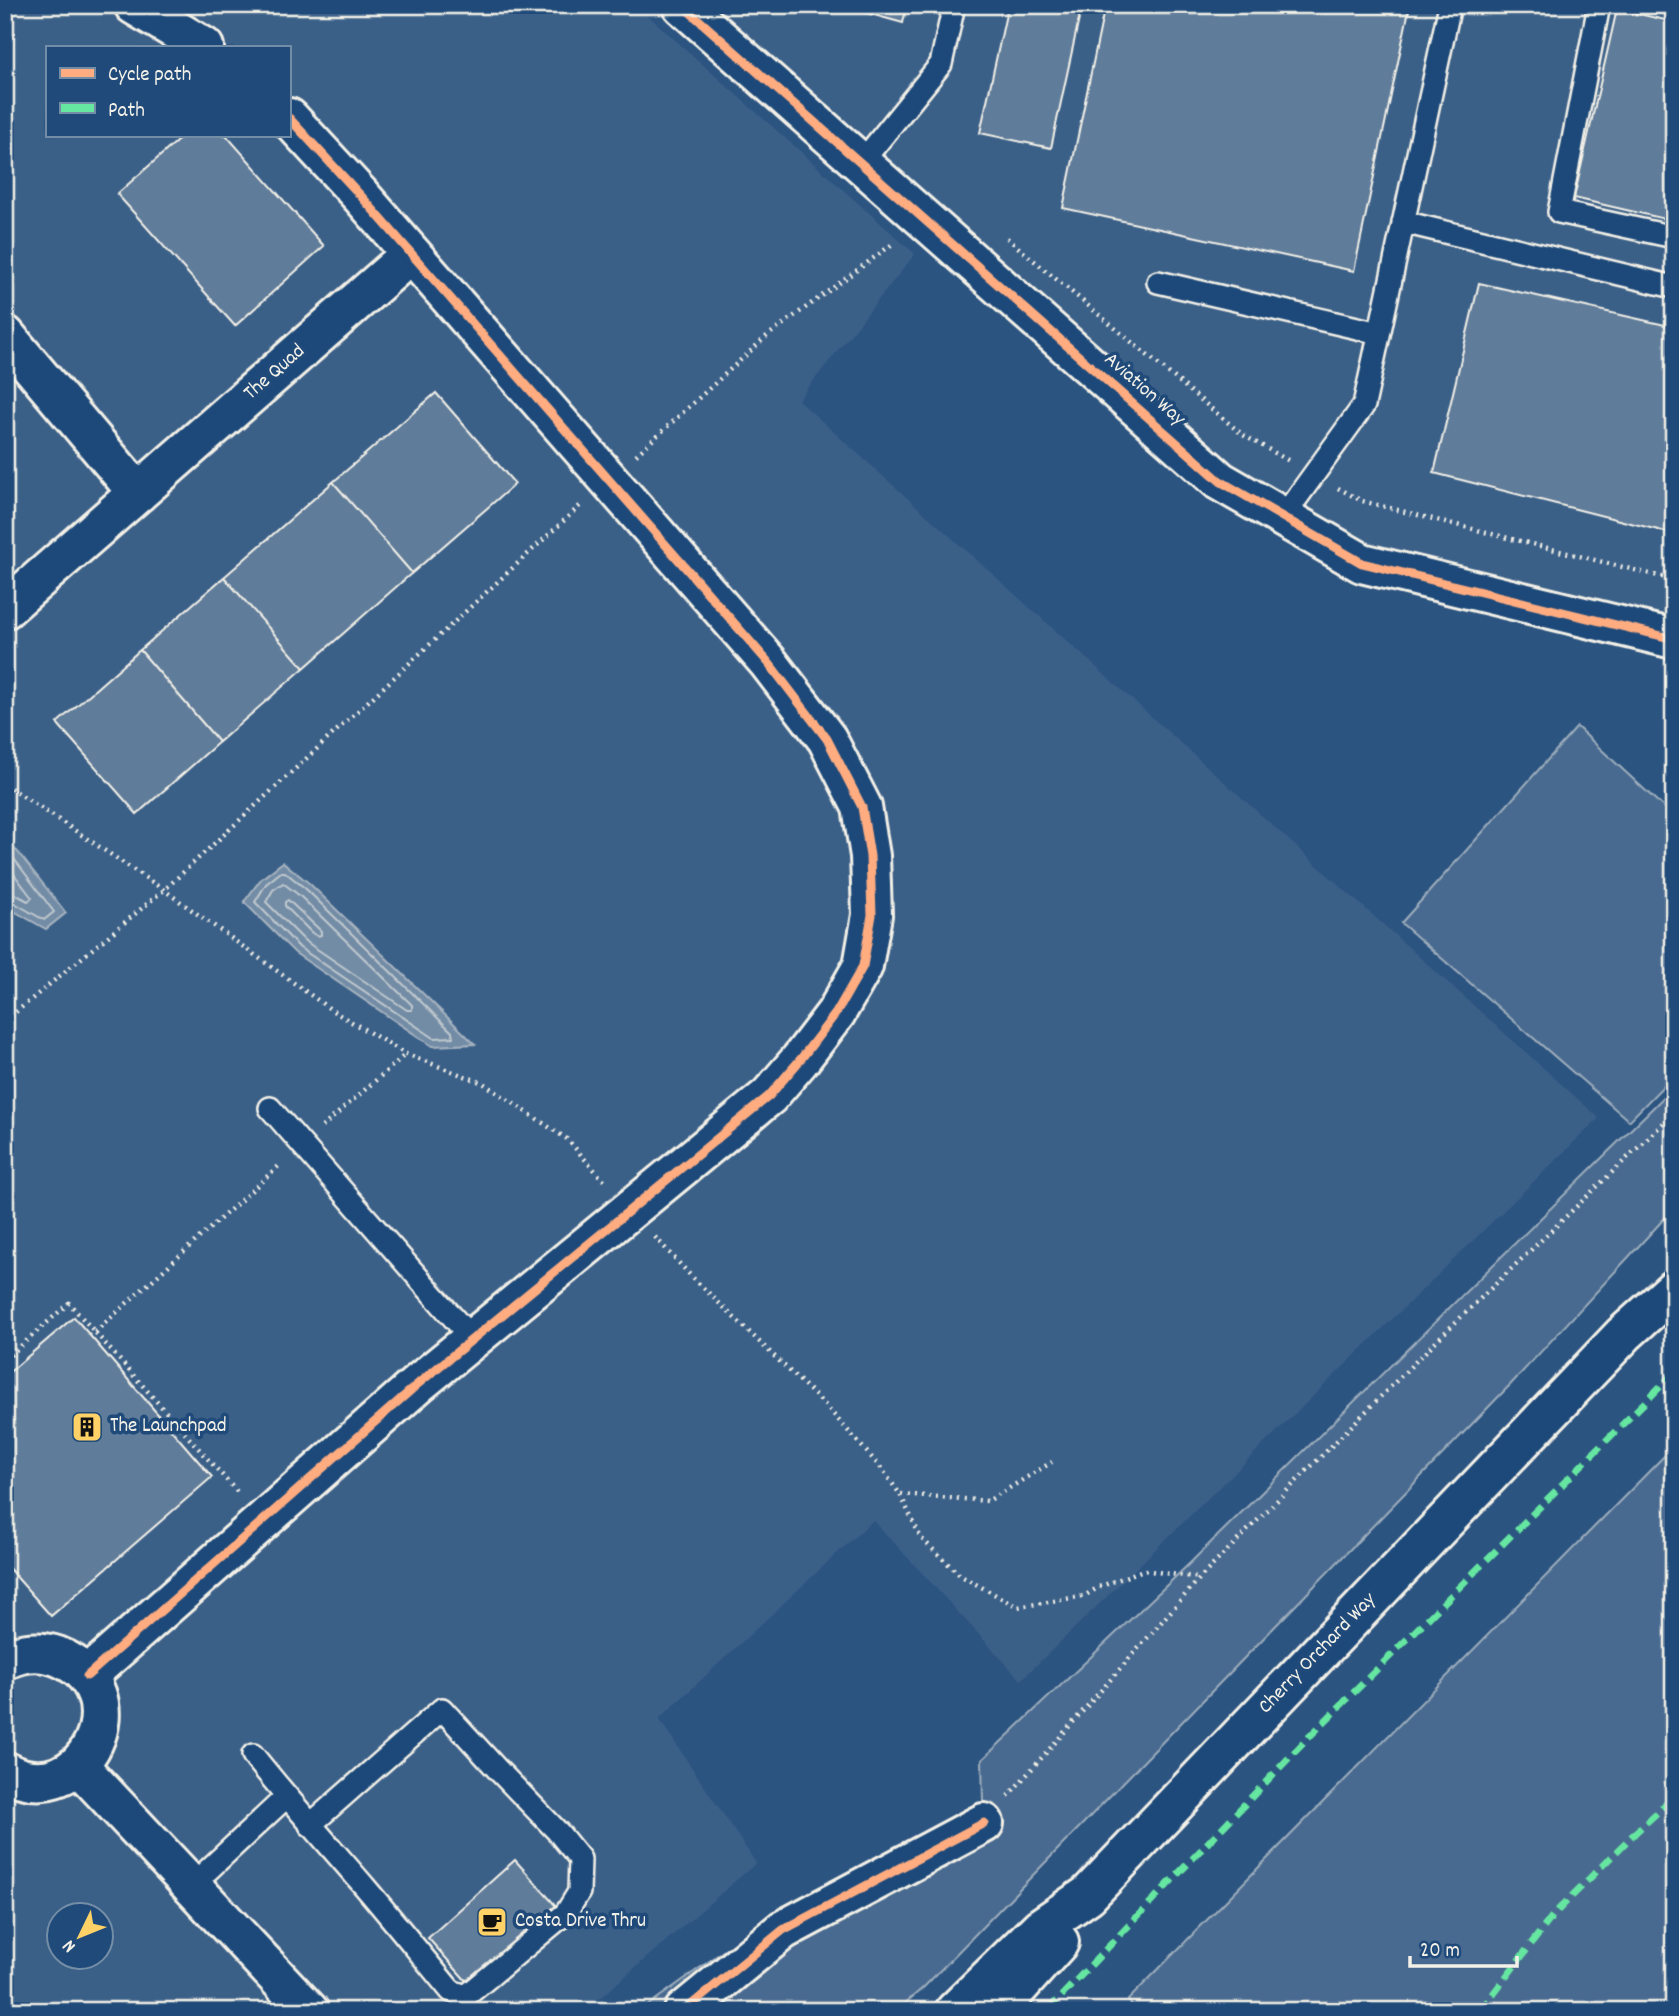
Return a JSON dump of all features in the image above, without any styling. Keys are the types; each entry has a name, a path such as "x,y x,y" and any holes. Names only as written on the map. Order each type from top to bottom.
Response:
{"street":[{"path":"134,5 202,46"},
{"name":"Aviation Way","path":"682,5 1220,481 1362,563 1674,639"},
{"path":"87,1676 419,1383 769,1096 836,1013 863,966 872,915 870,856 862,807 827,739 768,662 290,119"},
{"name":"The Quad","path":"5,609 411,254"},
{"path":"5,335 138,493"},
{"name":"Cherry Orchard Way","path":"955,2011 1040,1928 1088,1895 1624,1334 1674,1289"},
{"path":"5,1660 28,1652 48,1653 68,1660 87,1676 95,1690 100,1710 99,1731 91,1750 78,1765 59,1776 38,1780 16,1777 5,1771"},
{"path":"78,1765 309,2011"},
{"path":"684,2011 783,1930 984,1822"},
{"path":"997,2011 1058,1944 1088,1895"}],"lane":[{"path":"860,163 941,64 954,5"},
{"path":"1283,517 1364,405 1450,5"},
{"path":"1599,5 1559,212 1674,237"},
{"path":"1403,222 1674,287"},
{"path":"1158,282 1379,332"},
{"path":"270,1108 472,1339"},
{"path":"253,1755 286,1797 451,1991 466,1996 566,1913 579,1892 580,1859 442,1709 310,1825"},
{"path":"191,1886 286,1797"}],"path":[{"path":"5,1021 164,890 767,336 926,220"},
{"path":"999,232 1243,435 1362,501 1674,580"},
{"path":"5,784 164,890 333,1011 406,1054 483,1083 567,1139 691,1276 826,1406 881,1468 900,1494 920,1538 961,1576 1018,1606 1084,1596 1099,1587 1143,1570 1200,1578"},
{"path":"95,1332 302,1144 406,1054"},
{"path":"984,1822 1200,1578 1436,1341 1674,1113"},
{"path":"5,1360 69,1303 264,1522"},
{"path":"900,1494 988,1501 1052,1462"}],"shaded area":[{"path":"5,5 636,5 915,254 798,400 1599,1118 1021,1680 873,1520 659,1719 756,1863 585,2011 5,2011"},
{"path":"682,5 1674,5 1674,639 1362,563 1220,481"},
{"path":"1577,727 1674,817 1674,1075 1629,1121 1401,923"},
{"path":"1674,1087 1674,1208 1511,1384 924,1987 896,2011 640,2011 751,1931 799,1938 984,1845 982,1760 1189,1564"},
{"path":"1674,1446 1674,2011 1136,2011 1128,2000"}],"water":[{"path":"5,843 17,851 66,913 46,929 5,906"},
{"path":"283,862 310,884 475,1044 432,1046 295,953 244,902 261,879"}],"building":[{"path":"838,5 907,5 903,23"},
{"path":"1008,5 1082,5 1051,148 980,133"},
{"path":"1105,5 1410,5 1354,271 1063,208"},
{"path":"1617,9 1674,22 1674,221 1574,198"},
{"path":"183,136 227,136 324,246 235,326 117,194"},
{"path":"1479,283 1674,327 1674,534 1434,473"},
{"path":"436,393 515,484 412,573 333,482"},
{"path":"333,482 412,573 304,668 224,577"},
{"path":"224,577 304,668 219,742 140,650"},
{"path":"140,650 219,742 137,814 57,723"},
{"name":"The Launchpad","path":"74,1317 212,1477 51,1616 5,1564 5,1376"},
{"name":"Costa Drive Thru","path":"515,1860 556,1906 468,1983 428,1938"}],"marked path":[{"path":"1047,2011 1307,1739 1674,1373"},
{"path":"1480,2011 1554,1914 1674,1797"}],"cycle path":[{"path":"682,5 1220,481 1362,563 1674,639"},
{"path":"87,1676 419,1383 769,1096 836,1013 863,966 872,915 870,856 862,807 827,739 768,662 361,196 290,119"},
{"path":"684,2011 783,1930 984,1823"}],"place":[{"name":"The Launchpad","path":"87,1427"},
{"name":"Costa Drive Thru","path":"492,1922"}]}
